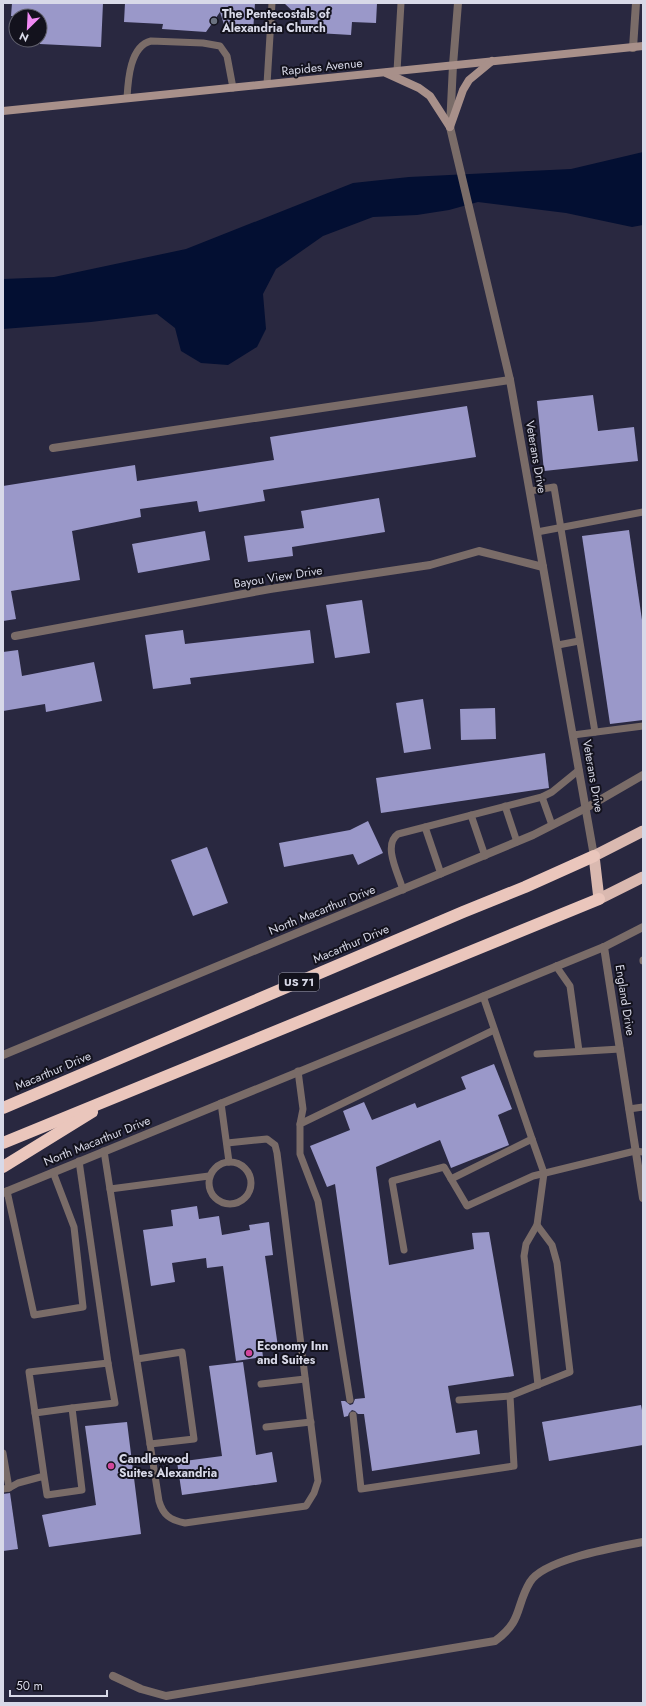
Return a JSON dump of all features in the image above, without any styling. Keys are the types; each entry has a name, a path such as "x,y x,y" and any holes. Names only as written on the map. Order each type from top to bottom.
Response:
{"highway":[{"name":"Macarthur Drive","path":"3,1108 463,912 525,888 643,832"},
{"path":"594,856 599,899"},
{"path":"3,1143 474,951 599,899 643,877"},
{"path":"3,1167 122,1094"}],"main road":[{"name":"Rapides Avenue","path":"3,111 643,46"},
{"path":"450,127 463,90 469,80 492,61"},
{"path":"386,72 430,96 450,127"}],"street":[{"name":"Veterans Drive","path":"458,3 450,127 510,380 594,856"},
{"path":"633,48 636,3"},
{"path":"53,448 510,380"},
{"name":"Bayou View Drive","path":"15,636 270,590 430,564 479,551 543,567"},
{"name":"North Macarthur Drive","path":"3,1055 517,842 586,808 643,775"},
{"name":"North Macarthur Drive","path":"5,1192 604,947 643,927"},
{"name":"England Drive","path":"604,947 629,1109 639,1151 643,1198"},
{"path":"113,1676 141,1689 166,1696 495,1641 507,1632 516,1619 530,1580 540,1572 564,1560 643,1542"}],"lane":[{"path":"267,84 272,3"},
{"path":"397,71 401,3"},
{"path":"127,98 129,78 138,49 145,43 151,41 203,43 220,46 227,56 233,88"},
{"path":"530,491 554,487 595,732"},
{"path":"537,532 643,512"},
{"path":"558,646 579,641"},
{"path":"573,735 643,726"},
{"path":"403,890 392,853 391,842 398,834 542,797 552,792 579,770"},
{"path":"542,797 552,825"},
{"path":"505,806 517,842"},
{"path":"471,815 485,856"},
{"path":"425,827 441,874"},
{"path":"556,966 570,986 579,1051"},
{"path":"483,996 544,1173 537,1225 526,1244 524,1256 538,1385"},
{"path":"300,1124 494,1030"},
{"path":"537,1054 579,1051 597,1052 620,1049"},
{"path":"298,1071 303,1109 300,1124 300,1154 318,1201 350,1400"},
{"path":"221,1103 229,1162"},
{"path":"629,1109 643,1107"},
{"path":"104,1151 162,1513 174,1521 185,1523 306,1506 314,1493 318,1482 275,1145 267,1139 227,1143"},
{"path":"451,1179 532,1139"},
{"path":"404,1250 392,1181 444,1167 467,1206 533,1176 639,1151"},
{"path":"35,1413 115,1403 79,1161"},
{"path":"229,1162 243,1166 250,1179 251,1186 244,1199 230,1204 217,1200 210,1189 210,1176 217,1166 229,1162"},
{"path":"5,1192 34,1315 83,1307 74,1227 53,1172"},
{"path":"110,1189 210,1176"},
{"path":"459,1400 510,1396 570,1372 557,1264 552,1244 537,1225"},
{"path":"137,1359 182,1352 194,1439 150,1444"},
{"path":"72,1408 82,1490 46,1494 29,1372 108,1363"},
{"path":"260,1384 305,1379"},
{"path":"353,1415 361,1490 514,1466 510,1396"},
{"path":"266,1427 311,1422"},
{"path":"3,1455 6,1489 18,1483 44,1476"}],"water":[{"path":"643,152 643,225 632,227 566,213 478,202 449,210 417,215 373,217 323,236 276,269 263,294 266,329 257,347 228,365 201,363 181,351 175,328 157,314 91,322 3,329 3,279 54,277 186,249 353,183 409,177 571,169"}],"building":[{"path":"12,3 103,3 101,47 48,44 48,8 12,8"},
{"path":"125,3 255,3 253,32 226,31 220,12 206,32 162,29 163,24 124,22"},
{"path":"284,3 377,3 376,23 352,22 351,35 300,32 301,19"},
{"path":"593,395 598,431 634,427 638,461 544,471 537,401"},
{"path":"467,406 476,457 263,490 265,501 199,512 197,501 140,509 141,517 72,531 80,580 11,591 16,619 3,621 3,486 135,465 137,481 274,460 270,437"},
{"path":"379,498 385,532 292,547 293,556 248,562 244,536 304,528 301,511"},
{"path":"629,530 643,627 643,720 610,724 582,536"},
{"path":"205,531 210,560 138,573 132,544"},
{"path":"362,600 370,653 335,658 326,605"},
{"path":"183,630 185,644 310,630 314,663 190,678 191,684 153,689 145,635"},
{"path":"18,650 22,676 94,662 102,701 46,712 45,704 3,711 3,652"},
{"path":"423,699 431,749 404,753 396,703"},
{"path":"495,708 496,739 461,740 460,709"},
{"path":"545,753 549,788 381,813 376,778"},
{"path":"368,821 383,853 358,865 353,854 284,867 279,843 350,830"},
{"path":"207,847 228,903 193,916 171,860"},
{"path":"494,1064 512,1109 498,1115 509,1145 451,1168 440,1140 376,1167 389,1265 474,1249 472,1233 489,1232 514,1376 448,1386 456,1433 477,1430 480,1454 372,1471 364,1414 358,1414 352,1410 348,1416 344,1417 341,1401 345,1401 350,1405 353,1404 355,1399 365,1398 335,1184 327,1187 310,1146 350,1130 343,1111 364,1102 372,1120 415,1103 417,1108 466,1089 461,1077"},
{"name":"Economy Inn and Suites","path":"197,1206 199,1219 219,1216 222,1235 250,1230 249,1225 269,1222 273,1255 265,1256 278,1347 262,1349 263,1357 236,1361 223,1266 207,1268 206,1258 172,1263 175,1282 151,1286 143,1230 173,1226 171,1210"},
{"path":"243,1362 256,1455 272,1452 277,1482 182,1495 177,1462 222,1456 209,1366"},
{"path":"641,1405 643,1416 643,1445 549,1461 542,1422"},
{"name":"Candlewood Suites Alexandria","path":"127,1422 141,1534 49,1547 42,1515 96,1505 85,1426"},
{"path":"10,1493 18,1549 3,1551 3,1494"}],"place":[{"name":"The Pentecostals of Alexandria Church","path":"214,21"},
{"name":"Economy Inn and Suites","path":"249,1353"},
{"name":"Candlewood Suites Alexandria","path":"111,1466"}]}
